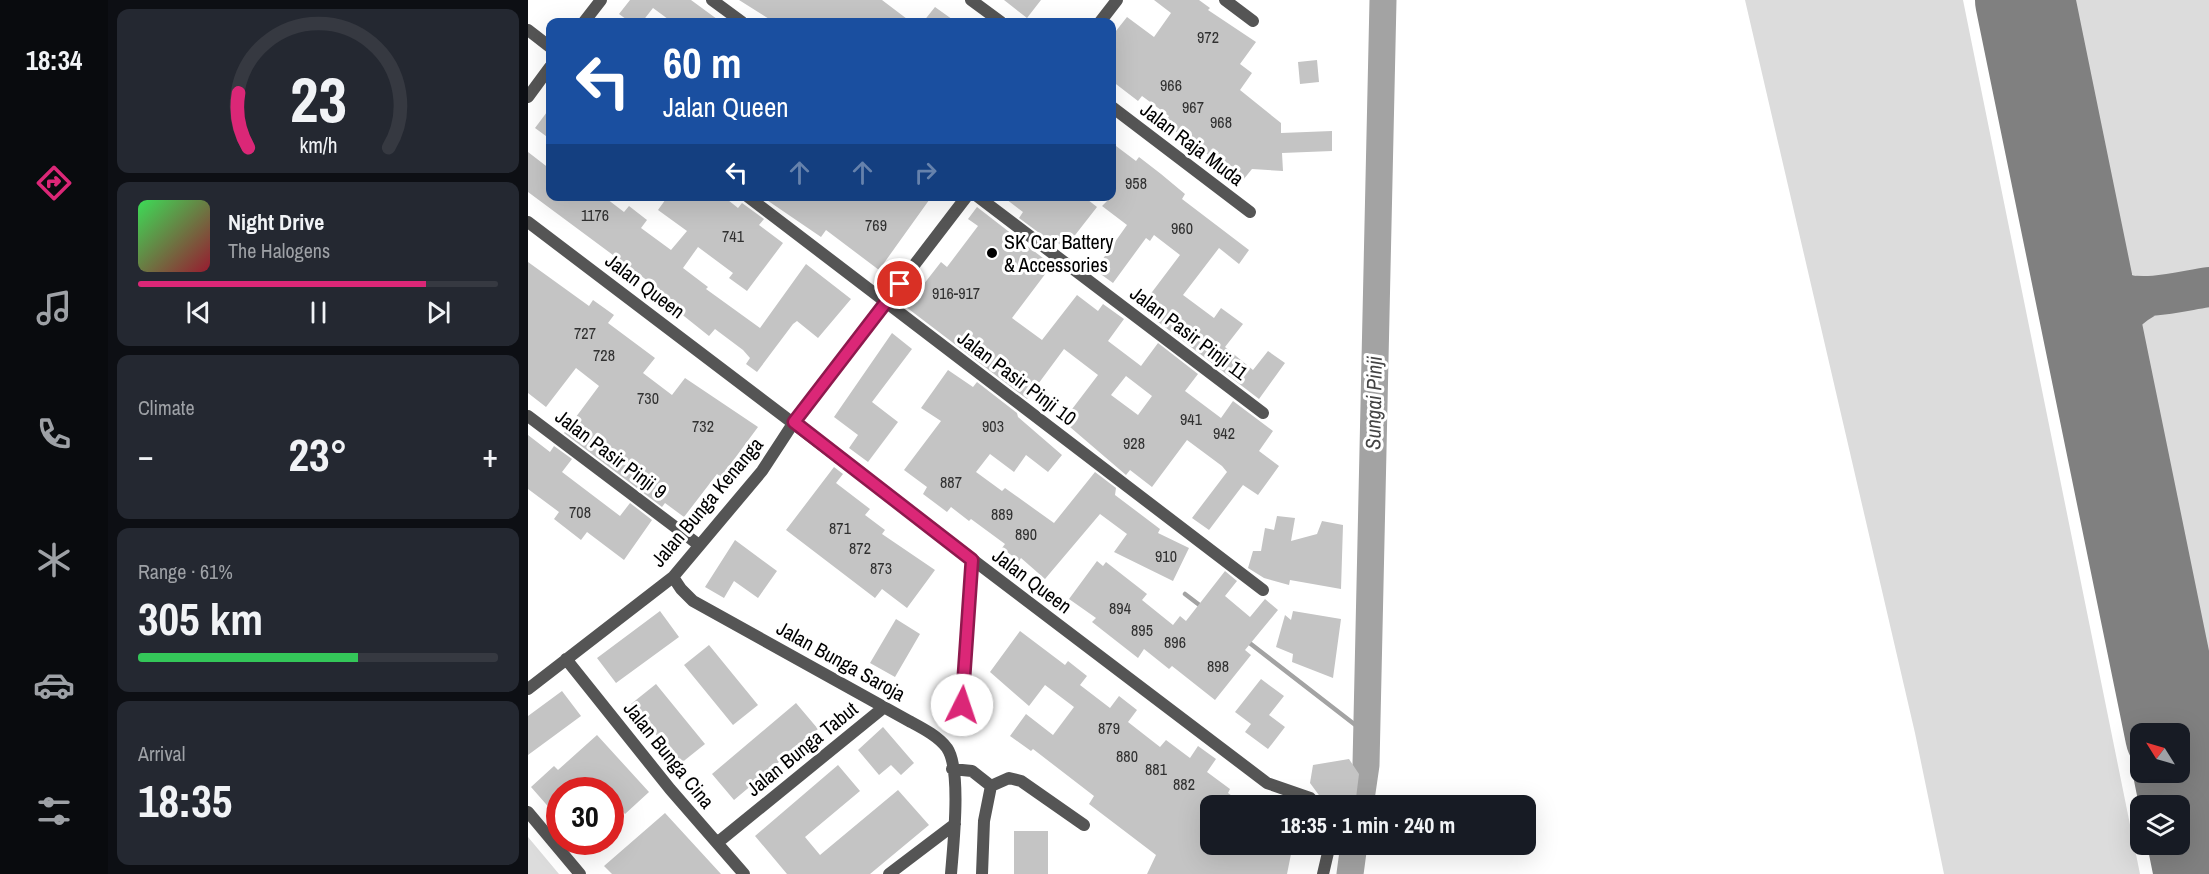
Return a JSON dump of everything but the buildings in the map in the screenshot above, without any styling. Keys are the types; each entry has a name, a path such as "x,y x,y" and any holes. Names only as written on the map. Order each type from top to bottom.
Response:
{"street":[{"path":"587,18 601,0"},
{"path":"712,0 737,18"},
{"path":"971,0 996,18"},
{"path":"1103,18 1117,0"},
{"path":"1226,0 1253,21"},
{"path":"528,30 546,44"},
{"path":"528,97 546,72"},
{"name":"Jalan Raja Muda","path":"1116,110 1250,212"},
{"name":"Jalan Pasir Pinji 10","path":"754,201 1263,590"},
{"name":"Jalan Bunga Kenanga","path":"528,689 673,577 773,456 794,422 963,201"},
{"name":"Jalan Pasir Pinji 11","path":"984,201 1263,413"},
{"name":"Jalan Queen","path":"528,222 1267,783 1301,795"},
{"name":"Jalan Pasir Pinji 9","path":"528,416 699,545"},
{"path":"962,705 972,560"},
{"name":"Jalan Bunga Saroja","path":"673,577 681,590 693,601 932,735 948,749 952,769 955,824 951,874"},
{"name":"Jalan Bunga Cina","path":"566,659 744,874"},
{"name":"Jalan Bunga Tabut","path":"717,843 883,708"},
{"path":"952,769 972,771 991,786"},
{"path":"991,786 1009,778 1021,781 1084,825"},
{"path":"982,874 984,821 991,786"},
{"path":"528,812 580,874"},
{"path":"889,874 955,824"},
{"path":"1323,874 1327,855"}],"shaded area":[{"path":"1745,0 1963,0 2130,825 2130,855 2136,855 2140,874 1944,874 1915,733"},
{"path":"2070,0 2209,0 2209,271 2157,279 2126,272"},
{"path":"2209,299 2209,680 2135,323 2141,316 2159,307"},
{"path":"528,837 559,874 528,874"}],"waterway":[{"name":"Sungai Pinji","path":"1362,795 1366,765 1383,0"},
{"path":"1185,594 1202,607"},
{"path":"1247,641 1367,734"},
{"name":"Sungai Pinji","path":"1350,874 1353,855"}],"taxiway":[{"path":"2075,244 2087,266 2100,281 2115,291 2148,296 2209,287"},
{"path":"2101,372 2105,348 2113,328 2127,311 2147,297"}],"runway":[{"path":"2025,0 2173,723"},
{"path":"2185,783 2204,874"}],"place":[{"name":"SK Car Battery & Accessories","path":"992,253"}],"route":[{"path":"900,284 794,422 972,560 962,705"}]}
